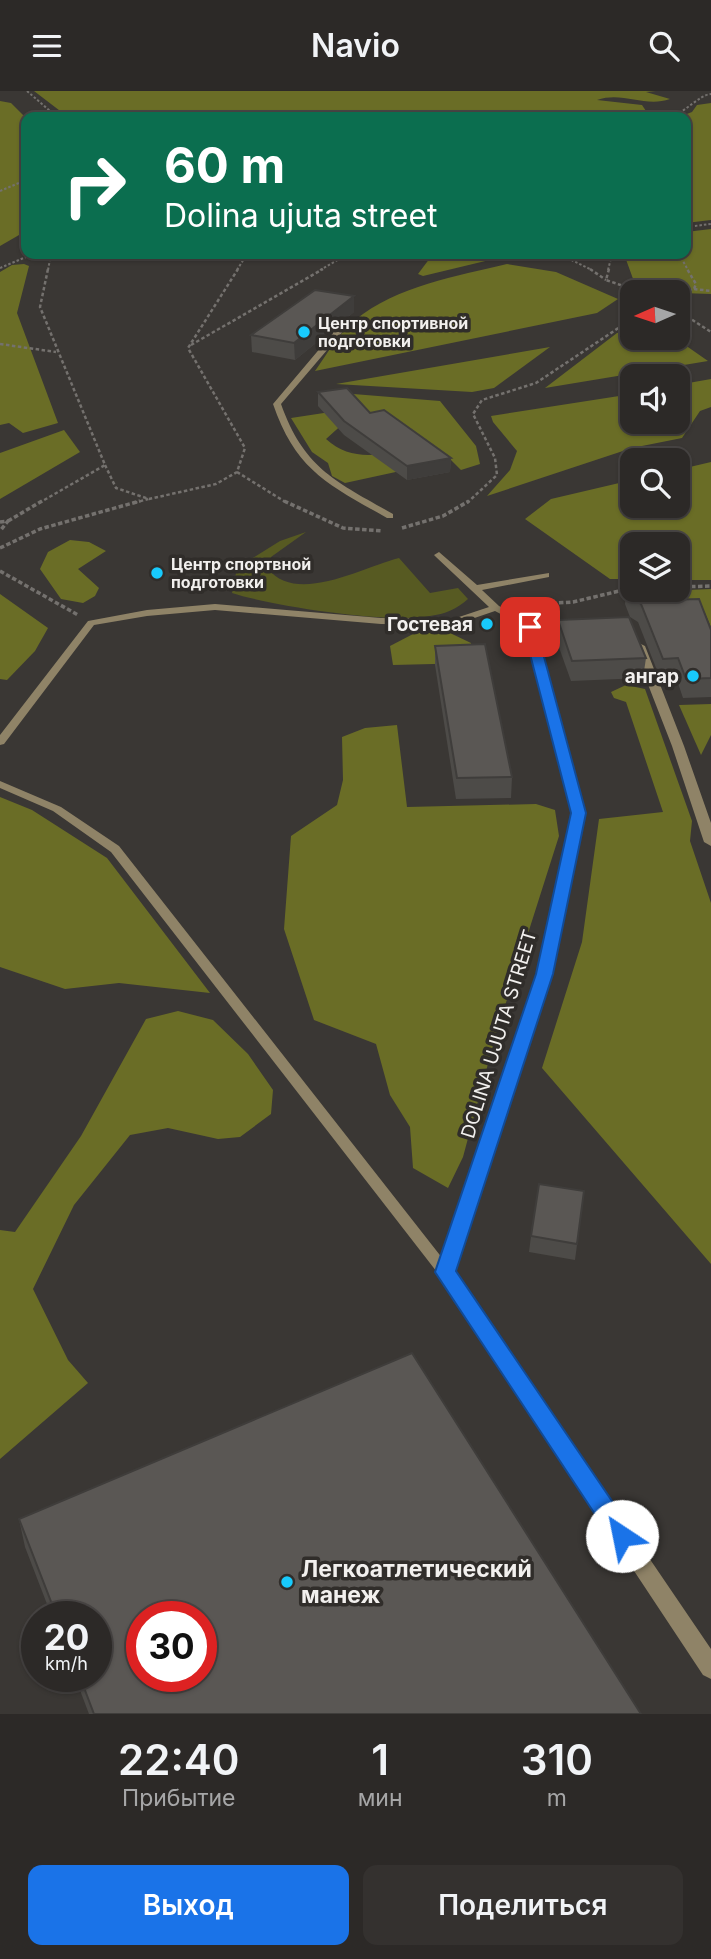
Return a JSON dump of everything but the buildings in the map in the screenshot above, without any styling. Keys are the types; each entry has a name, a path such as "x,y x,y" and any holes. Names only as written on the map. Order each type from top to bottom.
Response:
{"street":[{"path":"530,627 592,624"},
{"name":"DOLINA UJUTA STREET","path":"445,1272 544,974 579,813 530,627"},
{"path":"635,636 678,746 711,842"},
{"path":"445,1272 711,1668"}],"lane":[{"path":"341,330 277,404 284,431 313,470 390,516"},
{"path":"439,555 499,609 530,627"},
{"path":"477,588 546,575"},
{"path":"0,742 91,623 147,613 215,607 381,621 454,622 499,609"},
{"path":"0,784 57,809 115,849 445,1272"}],"path":[{"path":"27,91 51,112"},
{"path":"684,112 703,95 711,94"},
{"path":"0,191 21,182"},
{"path":"691,226 711,224"},
{"path":"0,268 21,259"},
{"path":"50,259 40,307 56,352 116,488 149,499"},
{"path":"188,348 244,259"},
{"path":"188,348 339,259"},
{"path":"571,259 585,265 606,281 620,285"},
{"path":"606,281 611,259"},
{"path":"682,259 696,284 694,289"},
{"path":"690,290 711,291"},
{"path":"690,318 711,332"},
{"path":"397,529 450,514 474,500 497,475 498,459 477,429 473,414 482,400 536,383 620,327"},
{"path":"0,344 56,352"},
{"path":"0,548 40,529 216,484 237,473 245,448 188,348"},
{"path":"0,531 8,521 105,465"},
{"path":"237,473 314,518 372,532 385,531"},
{"path":"0,522 8,521"},
{"path":"0,571 91,623"},
{"path":"690,587 711,586"},
{"path":"499,609 532,603 573,602 620,589"}],"green space":[{"path":"306,532 271,557 268,569 280,579 296,584 313,584 399,558 430,593 458,588 468,599 441,614 388,618 302,608 232,593 237,568 280,541"}],"shaded area":[{"path":"34,91 656,91 646,92 670,99 652,102 616,97 597,100 642,105 647,112 61,112"},
{"path":"0,101 11,103 21,113 21,234 0,246"},
{"path":"711,103 711,220 691,222 691,112 697,105"},
{"path":"711,229 711,294 690,293 690,280 633,280 626,259 691,259 691,231"},
{"path":"429,259 494,259 423,276 418,274"},
{"path":"507,264 556,272 618,299 597,313 315,371 344,331 372,308 428,284"},
{"path":"12,265 29,266 17,313 58,423 23,433 9,423 0,425 0,272"},
{"path":"620,333 620,350 690,348 708,361 690,364 620,364 620,376 545,388"},
{"path":"550,347 494,388 472,392 336,384"},
{"path":"711,379 711,407 700,411 690,426 690,383"},
{"path":"341,393 440,401 476,446 480,464 461,470 451,460 345,483 332,476 328,463 312,452 291,418 337,411 346,421 326,439 347,452 382,454 419,446 362,413"},
{"path":"620,396 620,434 685,434 682,438 620,448 620,452 487,496 510,470 517,451 491,416"},
{"path":"64,430 80,452 0,499 0,453"},
{"path":"711,462 711,580 690,580 690,532 620,532 620,579 610,579 525,519 551,499 620,483 620,518 690,518 690,467"},
{"path":"70,540 89,542 106,551 78,569 99,588 95,596 83,603 61,599 40,569 48,552"},
{"path":"711,589 711,627 705,613 670,614 666,602 690,602 690,590"},
{"path":"0,594 48,628 35,651 7,680 0,679"},
{"path":"415,633 450,633 471,643 473,663 393,665 390,646"},
{"path":"626,685 645,689 692,821 690,841 711,903 711,1264 542,1068 582,942 599,819 663,812 626,702 614,698 611,692"},
{"path":"711,704 711,735 701,755 679,705"},
{"path":"397,725 407,807 536,804 555,810 559,836 496,1034 463,1157 448,1188 413,1168 410,1127 390,1095 376,1044 314,1020 284,929 291,836 337,805 343,780 342,737 365,728"},
{"path":"0,797 32,810 107,858 210,993 119,983 65,989 0,967"},
{"path":"178,1011 213,1020 248,1054 273,1090 271,1114 240,1137 218,1139 168,1128 130,1135 74,1205 33,1289 68,1360 88,1383 0,1459 0,1230 15,1232 81,1136 146,1019"}],"place":[{"name":"Центр спортивной подготовки","path":"304,332"},
{"name":"Центр спортвной подготовки","path":"157,573"},
{"name":"Гостевая","path":"487,624"},
{"name":"ангар","path":"693,676"},
{"name":"Легкоатлетический манеж","path":"287,1582"}],"route":[{"path":"530,627 579,813 544,974 445,1272 622,1536"}]}
